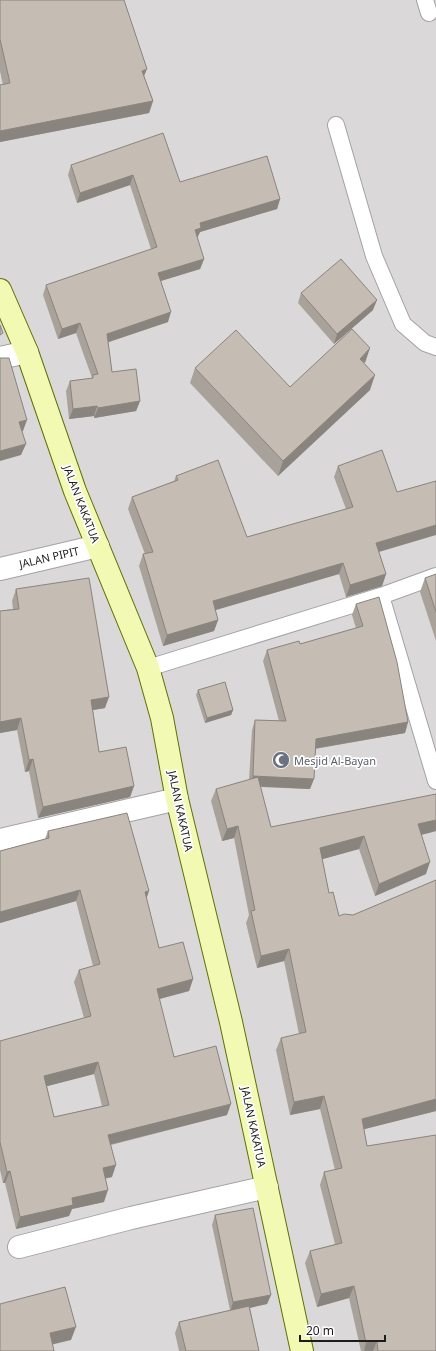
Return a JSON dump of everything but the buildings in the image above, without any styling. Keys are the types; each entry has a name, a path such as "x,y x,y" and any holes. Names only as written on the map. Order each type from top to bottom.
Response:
{"street":[{"name":"JALAN KAKATUA","path":"0,290 27,352 75,491 148,668 162,718 176,799 231,1022 302,1351"},
{"path":"0,358 27,352"},
{"name":"JALAN PIPIT","path":"0,569 98,546"},
{"path":"0,840 176,799"},
{"path":"20,1247 131,1218 267,1187"}],"lane":[{"path":"336,125 374,256 403,324 425,343 436,347"},
{"path":"148,668 381,596 436,576"},
{"path":"381,596 436,781"}],"shaded area":[{"path":"0,0 436,0 436,1351 0,1351"}],"place":[{"name":"Mesjid Al-Bayan","path":"281,760"}]}
